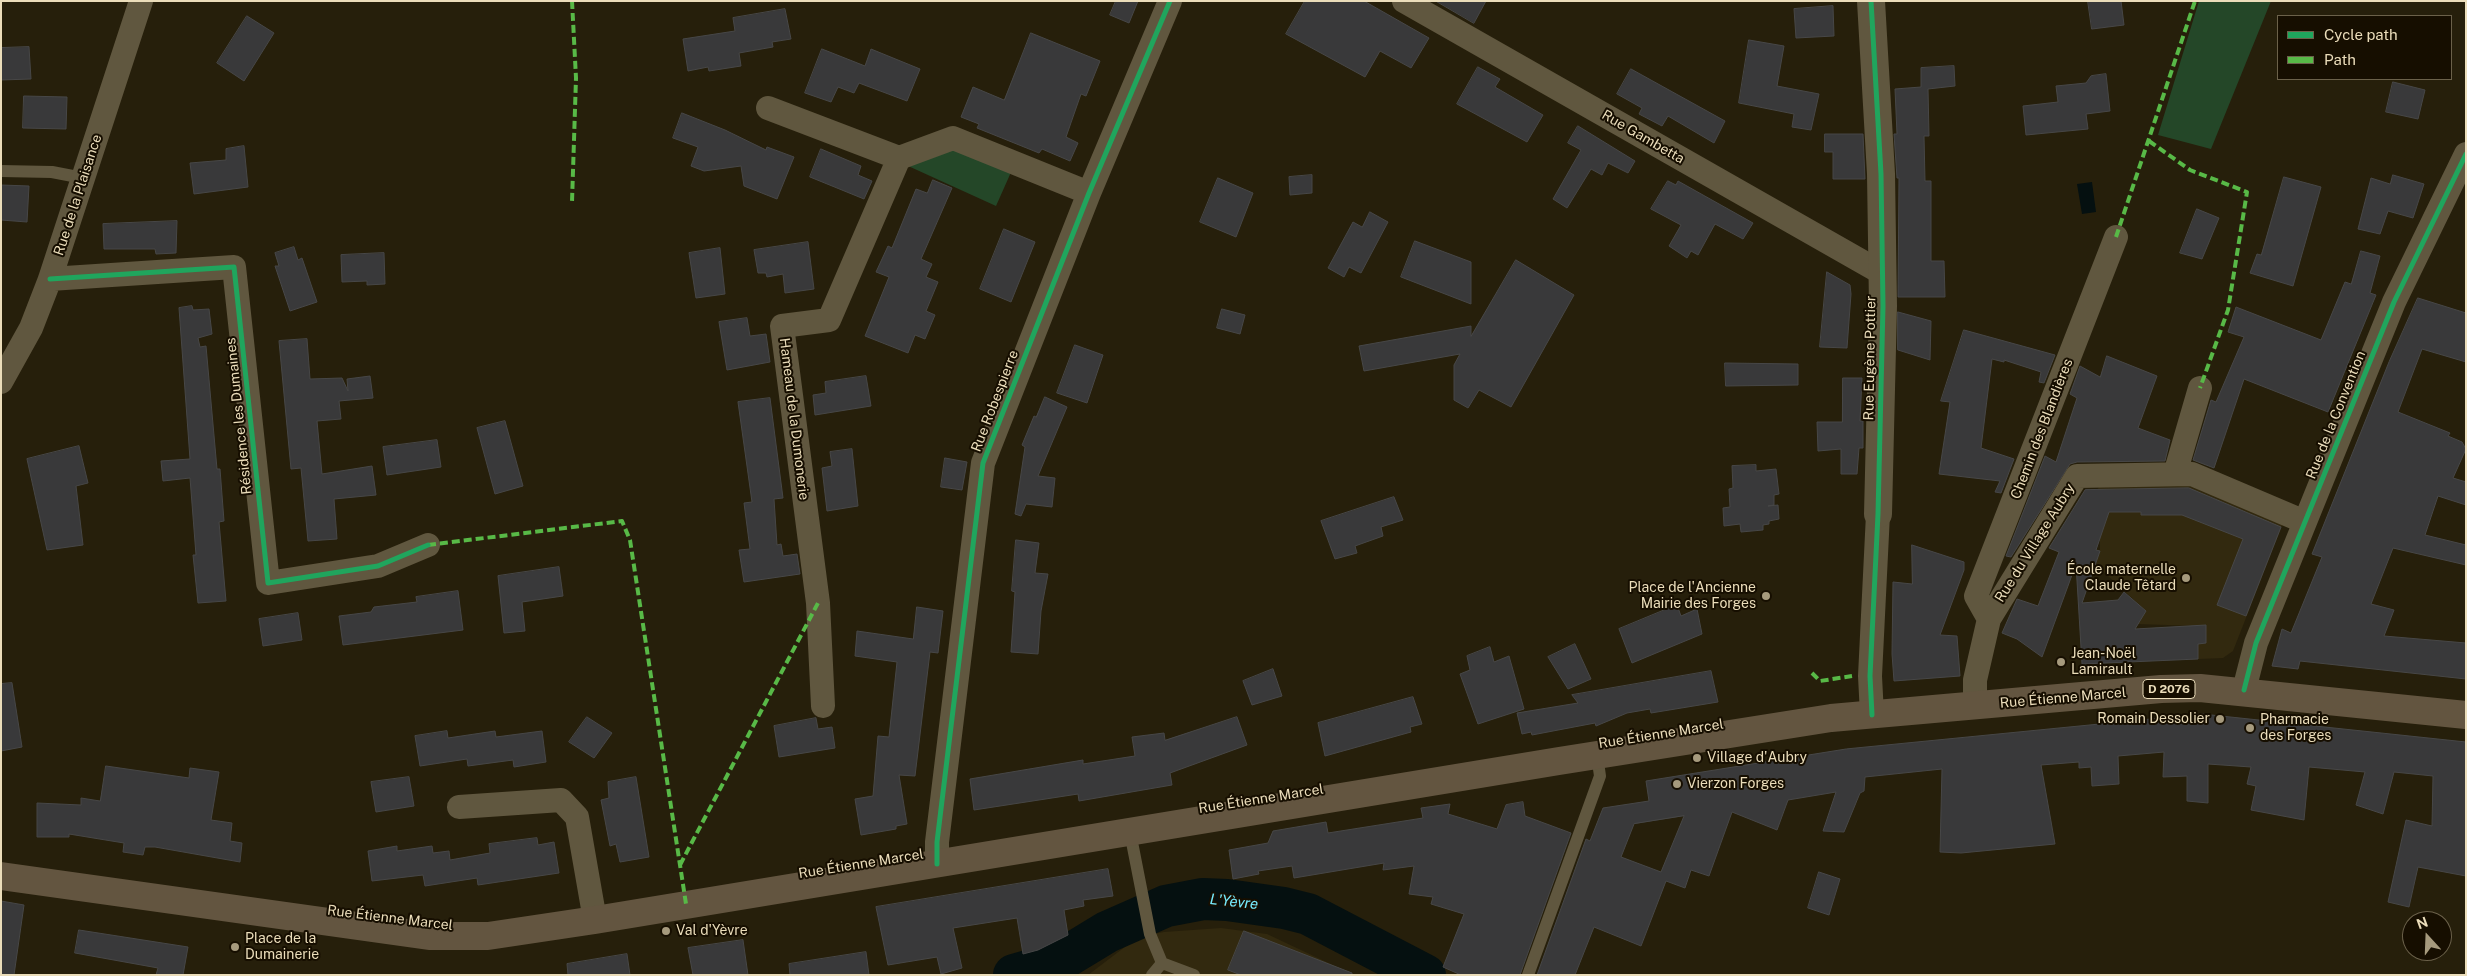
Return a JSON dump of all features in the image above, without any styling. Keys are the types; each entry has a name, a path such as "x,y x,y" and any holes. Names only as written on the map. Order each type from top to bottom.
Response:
{"main road":[{"name":"Rue Étienne Marcel","path":"1,876 443,938 488,936 1831,718 2161,689 2200,688 2244,690 2466,715"}],"street":[{"name":"Rue de la Plaisance","path":"1,382 31,328 50,280 142,1"},
{"name":"Rue Robespierre","path":"937,864 937,842 983,463 1089,193 1170,1"},
{"name":"Rue Gambetta","path":"1404,1 1882,273"},
{"name":"Rue Eugène Pottier","path":"1871,1 1881,174 1882,273 1878,514 1870,676 1872,715"},
{"path":"768,108 899,158 953,138 1089,193"},
{"name":"Rue de la Convention","path":"2244,690 2256,642 2394,302 2466,154"},
{"name":"Hameau de la Dumonerie","path":"823,706 818,603 782,326 830,320 899,158"},
{"name":"Chemin des Blandières","path":"1989,619 1976,596 2116,237"},
{"name":"Résidence les Dumaines","path":"50,280 234,267 268,583 378,566 428,545"},
{"path":"2175,474 2200,388"},
{"name":"Rue du Village Aubry","path":"1975,706 1975,680 1989,619 2077,476 2192,474 2305,522"},
{"path":"460,807 561,800 577,817 595,920"}],"lane":[{"path":"1,171 52,172 83,178"},
{"path":"1528,975 1600,776 1597,755"},
{"path":"1130,832 1150,934 1162,963 1194,975"},
{"path":"1152,975 1162,963"}],"shaded area":[{"path":"2092,182 2096,212 2082,214 2077,184"},
{"name":"École maternelle Claude Têtard","path":"2189,485 2284,521 2233,651 2223,658 2198,659 2198,644 2206,643 2206,630 2197,626 2137,624 2146,611 2095,564 2100,551 2100,537 2083,530 2099,486"},
{"path":"1221,928 1267,934 1354,975 1088,975 1138,937 1164,932"}],"green space":[{"path":"2199,1 2271,1 2211,149 2158,135"},
{"path":"949,145 1012,170 996,206 906,165"}],"building":[{"path":"1116,1 1138,1 1129,23 1110,15"},
{"path":"1305,1 1364,1 1429,38 1411,68 1380,51 1365,77 1286,34"},
{"path":"1436,1 1486,1 1474,23"},
{"path":"2088,1 2121,1 2124,25 2092,29"},
{"path":"1833,6 1834,36 1796,38 1794,9"},
{"path":"785,9 791,39 772,42 773,47 739,53 741,66 709,71 708,67 688,71 683,39 735,31 733,18"},
{"path":"247,16 274,33 244,81 217,63"},
{"path":"1031,33 1100,61 1086,96 1081,94 1066,137 1078,143 1070,161 1042,149 1039,153 977,128 979,124 961,117 973,87 1004,100"},
{"path":"1749,40 1784,46 1777,86 1819,94 1811,130 1792,127 1794,114 1739,103"},
{"path":"29,47 31,79 1,80 1,48"},
{"path":"822,49 865,66 871,49 920,69 907,101 859,83 854,93 838,87 831,102 805,93"},
{"path":"1954,66 1955,86 1928,89 1929,136 1924,136 1925,181 1931,181 1931,261 1944,261 1945,297 1898,297 1899,178 1897,178 1894,134 1897,134 1895,89 1921,87 1921,68"},
{"path":"1478,67 1500,79 1495,87 1543,115 1527,142 1457,104"},
{"path":"1631,69 1725,121 1714,143 1668,116 1662,126 1639,114 1642,108 1617,94"},
{"path":"2106,74 2110,111 2086,114 2088,129 2026,135 2023,106 2058,102 2056,86 2086,83 2091,76"},
{"path":"2393,82 2425,90 2418,119 2386,112"},
{"path":"24,96 67,97 66,129 23,128"},
{"path":"682,113 725,130 766,150 767,147 794,157 777,199 744,186 741,166 704,171 691,166 698,147 673,138"},
{"path":"1578,126 1635,161 1628,173 1608,163 1602,175 1591,169 1567,208 1553,199 1581,150 1568,143"},
{"path":"1825,134 1863,134 1865,179 1833,179 1833,152 1825,152"},
{"path":"244,146 248,187 194,194 190,163 226,160 226,149"},
{"path":"821,149 861,166 858,175 872,181 864,199 810,177"},
{"path":"1312,175 1312,193 1290,195 1289,177"},
{"path":"2393,175 2424,184 2413,218 2388,211 2380,234 2358,229 2371,178 2390,184"},
{"path":"2284,177 2321,187 2293,286 2250,273 2257,254 2261,255"},
{"path":"1218,178 1253,193 1236,237 1200,222"},
{"path":"933,180 952,188 921,259 932,264 926,277 938,282 926,311 935,315 925,339 915,335 908,353 865,336 889,277 876,272 888,246 892,248 916,189 927,193"},
{"path":"1668,181 1676,185 1678,181 1753,223 1743,239 1715,224 1698,255 1691,251 1687,258 1669,246 1681,225 1651,209"},
{"path":"1,185 29,186 27,222 1,220"},
{"path":"2197,209 2219,218 2202,259 2180,253"},
{"path":"1370,212 1388,222 1361,273 1349,267 1344,277 1328,268 1353,222 1362,227"},
{"path":"177,221 176,253 156,254 155,249 104,249 103,224"},
{"path":"1004,229 1035,242 1011,302 980,289"},
{"path":"1415,241 1471,262 1471,304 1401,277"},
{"path":"808,242 814,289 785,293 783,274 767,277 766,273 758,273 754,250"},
{"path":"294,247 298,260 302,258 317,302 290,311 275,266 279,266 275,253"},
{"path":"720,248 725,294 696,298 689,253"},
{"path":"2361,251 2380,256 2370,293 2376,295 2328,412 2244,379 2214,468 2193,460 2211,400 2216,402 2244,337 2228,332 2236,307 2321,340 2345,282 2351,284"},
{"path":"384,253 385,284 367,285 367,281 342,282 341,255"},
{"path":"1516,260 1574,295 1511,407 1479,390 1468,408 1454,400 1454,365 1460,354 1364,371 1359,346 1471,326 1471,336"},
{"path":"1827,272 1850,285 1847,348 1820,347"},
{"path":"2418,298 2466,313 2466,362 2422,349 2398,412 2450,433 2448,436 2462,442 2466,449 2453,478 2466,482 2466,505 2438,496 2425,535 2466,545 2466,565 2393,548 2371,604 2394,610 2384,636 2466,643 2466,679 2300,661 2298,669 2272,666 2282,629 2291,633 2322,557 2312,554 2389,362"},
{"path":"192,306 193,310 209,309 212,334 198,338 200,347 206,346 217,469 220,469 224,521 219,522 226,601 198,603 193,555 196,555 190,478 163,481 161,461 190,459 179,308"},
{"path":"1222,309 1245,315 1240,334 1217,328"},
{"path":"1898,312 1931,321 1930,360 1898,350"},
{"path":"747,318 750,336 766,334 770,362 727,370 719,322"},
{"path":"1964,330 2055,355 2044,383 2039,382 2041,372 2004,360 2004,362 1992,359 1981,448 2014,459 2001,493 1995,492 2000,481 1939,474 1950,402 1941,401"},
{"path":"307,339 310,379 342,378 348,391 347,379 370,376 373,398 339,401 341,419 317,421 322,474 372,466 376,495 334,499 337,539 308,541 301,468 291,469 279,341"},
{"path":"1075,345 1103,355 1087,403 1057,393"},
{"path":"2107,356 2157,376 2138,428 2170,440 2165,461 2077,462 2070,464 2011,557 2006,556 2045,456 2056,462 2077,398 2070,394 2080,366 2100,377"},
{"path":"1725,363 1798,364 1798,385 1726,386"},
{"path":"866,376 871,406 815,415 813,395 826,393 825,382"},
{"path":"1843,378 1862,378 1860,421 1863,421 1863,448 1859,448 1857,474 1841,474 1841,449 1818,451 1817,422 1842,422"},
{"path":"1045,397 1067,407 1038,476 1055,478 1052,507 1026,504 1021,516 1015,514 1025,447 1022,445 1034,416 1036,417"},
{"path":"770,398 783,498 774,499 777,545 781,544 783,556 797,554 800,574 744,582 739,550 750,549 744,503 752,502 738,402"},
{"path":"505,421 523,486 495,494 477,428"},
{"path":"437,440 441,467 387,475 383,447"},
{"path":"79,446 88,483 76,486 83,545 47,550 27,459"},
{"path":"852,449 858,506 827,511 822,468 832,466 830,452"},
{"path":"945,458 967,462 962,490 941,487"},
{"path":"1756,465 1756,471 1776,469 1779,494 1774,495 1774,505 1768,506 1778,505 1779,519 1769,521 1769,524 1763,525 1763,530 1741,532 1740,524 1724,526 1723,508 1730,507 1729,489 1733,488 1732,466"},
{"path":"2189,488 2281,527 2246,616 2217,605 2243,539 2182,515 2141,515 2141,512 2109,512 2096,550 2100,551 2082,603 2118,600 2124,592 2146,611 2135,629 2206,625 2206,643 2198,644 2198,659 2082,664 2076,564 2042,657 2017,639 2002,633 2017,599 2038,606 2059,552 2049,548 2085,490"},
{"path":"1394,497 1403,520 1381,527 1383,536 1355,546 1357,553 1335,559 1321,521"},
{"path":"1016,540 1039,543 1035,573 1048,574 1041,611 1038,654 1011,652 1015,592 1012,591"},
{"path":"1912,545 1964,562 1964,570 1940,635 1957,636 1960,676 1894,681 1892,654 1893,582 1912,584"},
{"path":"559,567 563,596 522,602 525,631 504,633 498,576"},
{"path":"458,591 463,630 343,645 339,616 371,612 374,607 417,602 416,597"},
{"path":"1677,605 1681,616 1697,609 1702,634 1632,663 1619,629"},
{"path":"917,607 943,611 938,653 930,652 915,776 899,775 907,824 896,826 896,829 861,835 855,799 873,796 878,736 889,737 897,662 855,656 857,631 913,639"},
{"path":"298,613 302,640 263,646 259,619"},
{"path":"1575,644 1591,679 1568,689 1548,657"},
{"path":"1490,647 1494,662 1509,656 1524,709 1478,724 1460,674 1470,670 1467,656"},
{"path":"1273,669 1282,696 1252,705 1243,681"},
{"path":"1711,671 1718,702 1651,713 1650,709 1627,713 1596,726 1595,723 1532,735 1531,732 1522,734 1517,713 1578,703 1572,695"},
{"path":"12,683 22,747 1,751 1,684"},
{"path":"1413,697 1422,724 1410,727 1411,732 1325,756 1318,723"},
{"path":"2202,714 2466,742 2466,876 2418,867 2409,907 2388,902 2406,820 2432,826 2433,776 2394,772 2383,814 2356,805 2365,772 2309,767 2304,820 2251,810 2256,786 2247,784 2251,767 2208,764 2208,803 2187,801 2187,776 2163,777 2164,752 2118,756 2119,784 2092,786 2091,767 2079,768 2079,762 2041,765 2055,844 1961,853 1940,852 1942,769 1865,777 1864,791 1860,793 1844,832 1823,831 1836,792 1788,800 1777,830 1732,812 1709,876 1691,870 1685,888 1666,881 1641,946 1594,927 1575,975 1537,975 1586,839 1590,841 1603,808 1649,801 1646,781 1846,749","holes":["1684,816 1661,872 1621,857 1634,824"]},
{"path":"587,717 612,733 594,758 569,742"},
{"path":"1237,717 1247,745 1170,773 1172,785 1079,801 1078,794 974,810 970,779 1083,760 1083,764 1135,756 1132,737 1164,733 1165,740"},
{"path":"816,718 818,729 832,727 835,748 779,757 774,726"},
{"path":"447,731 448,738 495,731 496,737 542,731 546,762 514,767 513,760 468,766 467,759 420,766 415,736"},
{"path":"106,766 189,778 190,768 219,772 211,820 232,823 230,841 242,843 240,862 155,847 145,847 143,855 123,852 124,843 69,834 69,837 37,837 37,803 81,805 81,798 100,801"},
{"path":"409,777 414,806 376,812 371,782"},
{"path":"636,777 649,857 620,862 616,844 610,846 601,800 609,798 608,782"},
{"path":"1523,802 1525,816 1571,833 1520,975 1461,975 1443,967 1464,914 1431,904 1433,897 1409,894 1414,866 1383,870 1384,863 1294,878 1292,866 1258,871 1259,874 1233,879 1229,850 1268,843 1273,831 1326,822 1328,833 1423,818 1421,808 1450,804 1448,814 1497,829 1506,805"},
{"path":"537,838 538,845 554,842 559,873 478,885 477,878 425,886 423,875 372,881 368,851 397,846 397,851 432,846 433,853 449,851 450,860 490,853 489,844"},
{"path":"1108,869 1113,896 1083,900 1084,906 1064,910 1068,935 1038,950 1023,954 1017,918 953,928 962,968 941,974 937,957 888,965 876,907"},
{"path":"1819,872 1840,879 1829,915 1808,908"},
{"path":"1,901 24,905 14,975 1,975"},
{"path":"79,930 188,947 183,975 156,975 158,968 75,953"},
{"path":"1244,931 1352,973 1352,975 1241,975 1228,970"},
{"path":"743,940 748,975 693,975 688,948"},
{"path":"866,952 869,975 790,975 789,964"},
{"path":"627,954 630,975 568,975 567,964"}],"waterway":[{"name":"L'Yèvre","path":"1014,975 1056,963 1107,932 1166,906 1203,899 1227,900 1284,908 1308,914 1425,975"}],"marked path":[{"path":"572,1 576,78 572,202"},
{"path":"2116,237 2195,1"},
{"path":"2149,141 2190,170 2247,192 2228,310 2200,388"},
{"path":"428,545 622,521 630,540 686,904"},
{"path":"680,865 818,603"},
{"path":"1812,673 1820,681 1852,676"}],"cycle path":[{"path":"937,864 937,842 983,463 1089,193 1170,1"},
{"path":"1871,1 1881,174 1883,306 1878,514 1870,676 1872,715"},
{"path":"2244,690 2256,643 2394,302 2466,154"},
{"path":"50,279 234,267 268,583 378,566 428,545"}],"place":[{"name":"École maternelle Claude Têtard","path":"2186,578"},
{"name":"Place de l'Ancienne Mairie des Forges","path":"1766,596"},
{"name":"Jean-Noël Lamirault","path":"2061,662"},
{"name":"Romain Dessolier","path":"2220,719"},
{"name":"Pharmacie des Forges","path":"2250,728"},
{"name":"Village d'Aubry","path":"1697,758"},
{"name":"Vierzon Forges","path":"1677,784"},
{"name":"Val d'Yèvre","path":"666,931"},
{"name":"Place de la Dumainerie","path":"235,947"}]}
